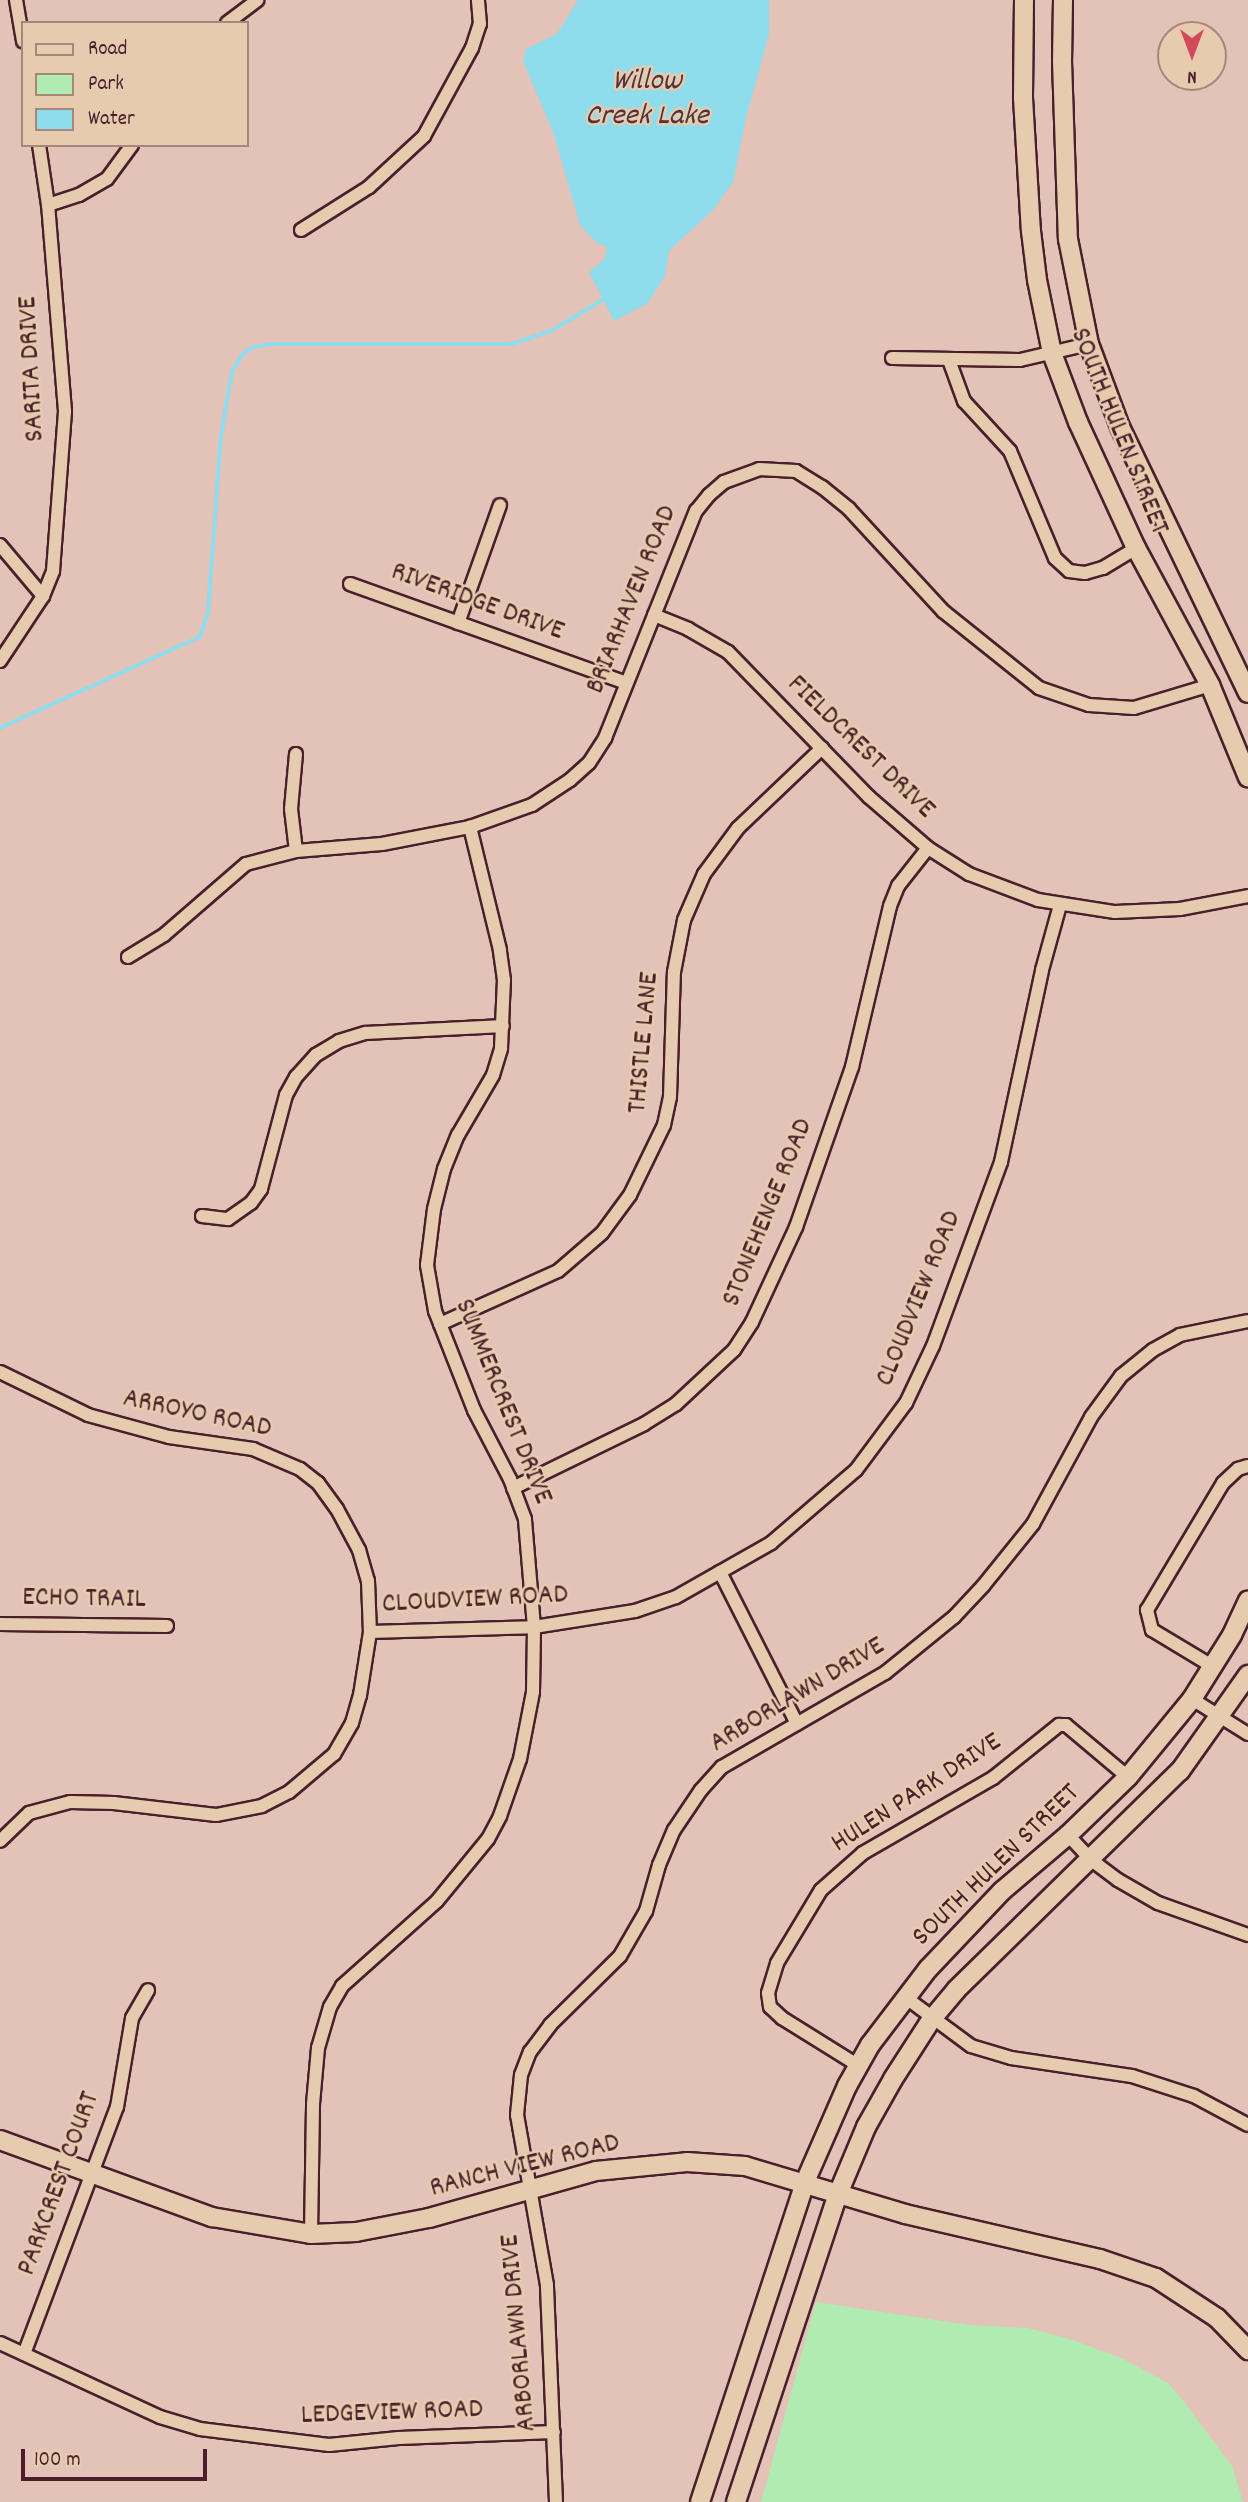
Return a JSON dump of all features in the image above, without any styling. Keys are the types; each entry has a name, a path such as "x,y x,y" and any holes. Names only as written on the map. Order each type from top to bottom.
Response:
{"main road":[{"name":"SOUTH HULEN STREET","path":"1024,0 1023,99 1031,231 1037,280 1052,353 1078,422 1136,548 1210,685 1248,777"},
{"name":"SOUTH HULEN STREET","path":"1063,0 1062,61 1068,240 1089,344 1120,427 1243,672 1248,693"},
{"name":"BRIARHAVEN ROAD","path":"1210,685 1243,672"},
{"name":"SOUTH HULEN STREET","path":"700,2502 804,2182 859,2066 905,1997 1002,1891 1068,1835 1128,1777 1192,1699 1248,1600"},
{"path":"736,2502 838,2194 880,2099 932,2020 998,1947 1162,1791 1220,1717 1248,1675"},
{"name":"RANCH VIEW ROAD","path":"0,2140 212,2217 311,2234 356,2232 429,2218 596,2171 687,2162 745,2166 941,2223 1100,2259 1156,2278 1217,2318 1248,2350"}],"street":[{"path":"16,0 21,29"},
{"path":"230,21 257,0"},
{"path":"301,230 369,187 424,136 472,48 480,24 478,0"},
{"name":"SARITA DRIVE","path":"0,660 43,596 53,571 65,411 47,205 38,147"},
{"path":"47,205 79,195 107,179 131,147"},
{"path":"892,358 1020,360 1089,344"},
{"path":"949,360 964,401 1010,451 1055,558 1069,571 1084,573 1103,568 1136,548"},
{"name":"BRIARHAVEN ROAD","path":"128,957 164,935 246,864 296,851 382,844 470,827 532,805 561,786 589,763 606,738 696,511 709,495 739,474 780,468 796,471 822,487 849,509 943,611 1038,688 1089,705 1134,708 1210,685"},
{"path":"458,623 500,505"},
{"path":"0,545 43,596"},
{"name":"RIVERIDGE DRIVE","path":"350,584 626,683"},
{"name":"FIELDCREST DRIVE","path":"654,615 696,633 728,652 869,797 928,848 969,874 994,885 1060,905 1150,912 1248,896"},
{"name":"THISTLE LANE","path":"440,1324 558,1271 602,1233 630,1195 664,1125 670,1097 674,972 684,920 704,874 738,828 822,748"},
{"path":"296,754 290,809 296,851"},
{"name":"SUMMERCREST DRIVE","path":"311,2234 313,2104 318,2048 330,2007 342,1986 437,1901 488,1839 500,1816 528,1726 533,1692 534,1627 527,1532 513,1488 474,1410 440,1324 427,1265 434,1209 444,1169 458,1135 493,1074 503,1027 504,980 500,950 470,827"},
{"name":"STONEHENGE ROAD","path":"513,1488 644,1424 676,1404 734,1350 746,1331 796,1227 852,1067 890,906 898,886 928,848"},
{"name":"CLOUDVIEW ROAD","path":"370,1632 534,1627 635,1611 676,1597 771,1543 832,1494 864,1460 906,1403 933,1346 1001,1162 1042,970 1060,905"},
{"path":"202,1216 228,1219 251,1203 261,1189 286,1095 296,1077 316,1055 339,1041 366,1034 503,1027"},
{"name":"ARBORLAWN DRIVE","path":"556,2502 547,2286 528,2190 517,2115 521,2075 530,2052 550,2025 620,1956 637,1930 674,1830 701,1790 722,1767 843,1700 906,1658 968,1603 1033,1524 1091,1417 1121,1376 1153,1350 1180,1335 1248,1321"},
{"name":"ARROYO ROAD","path":"0,1372 98,1418 169,1437 253,1449 300,1469 318,1483 337,1509 359,1550 368,1581 370,1632 360,1695 352,1723 334,1754 289,1792 262,1806 216,1815 114,1802 70,1802 29,1813 0,1841"},
{"path":"1212,1666 1152,1630 1147,1610 1223,1483 1238,1469 1248,1466"},
{"path":"720,1572 797,1724"},
{"name":"ECHO TRAIL","path":"0,1624 167,1626"},
{"path":"1192,1699 1248,1734"},
{"name":"HULEN PARK DRIVE","path":"859,2066 782,2018 770,2007 768,1993 777,1963 821,1890 863,1853 993,1778 1059,1726 1066,1726 1128,1777"},
{"path":"1068,1835 1090,1859 1158,1903 1248,1936"},
{"name":"PARKCREST COURT","path":"24,2354 117,2108 132,2018 148,1990"},
{"path":"905,1997 932,2020 971,2046 1011,2058 1132,2076 1194,2096 1248,2124"},
{"name":"LEDGEVIEW ROAD","path":"0,2343 160,2417 200,2429 289,2443 329,2445 399,2438 554,2432"}],"green space":[{"path":"816,2302 969,2325 1028,2328 1073,2340 1123,2359 1168,2383 1184,2402 1232,2466 1243,2502 761,2502"}],"water":[{"name":"Willow Creek Lake","path":"578,0 769,0 769,34 746,118 733,182 713,210 669,251 665,276 648,303 614,321 589,272 604,260 607,247 596,242 580,225 554,135 523,61 526,49 555,35"}],"waterway":[{"path":"0,728 200,637 208,612 221,436 232,371 243,354 253,347 271,344 511,344 551,331 606,298"}]}
